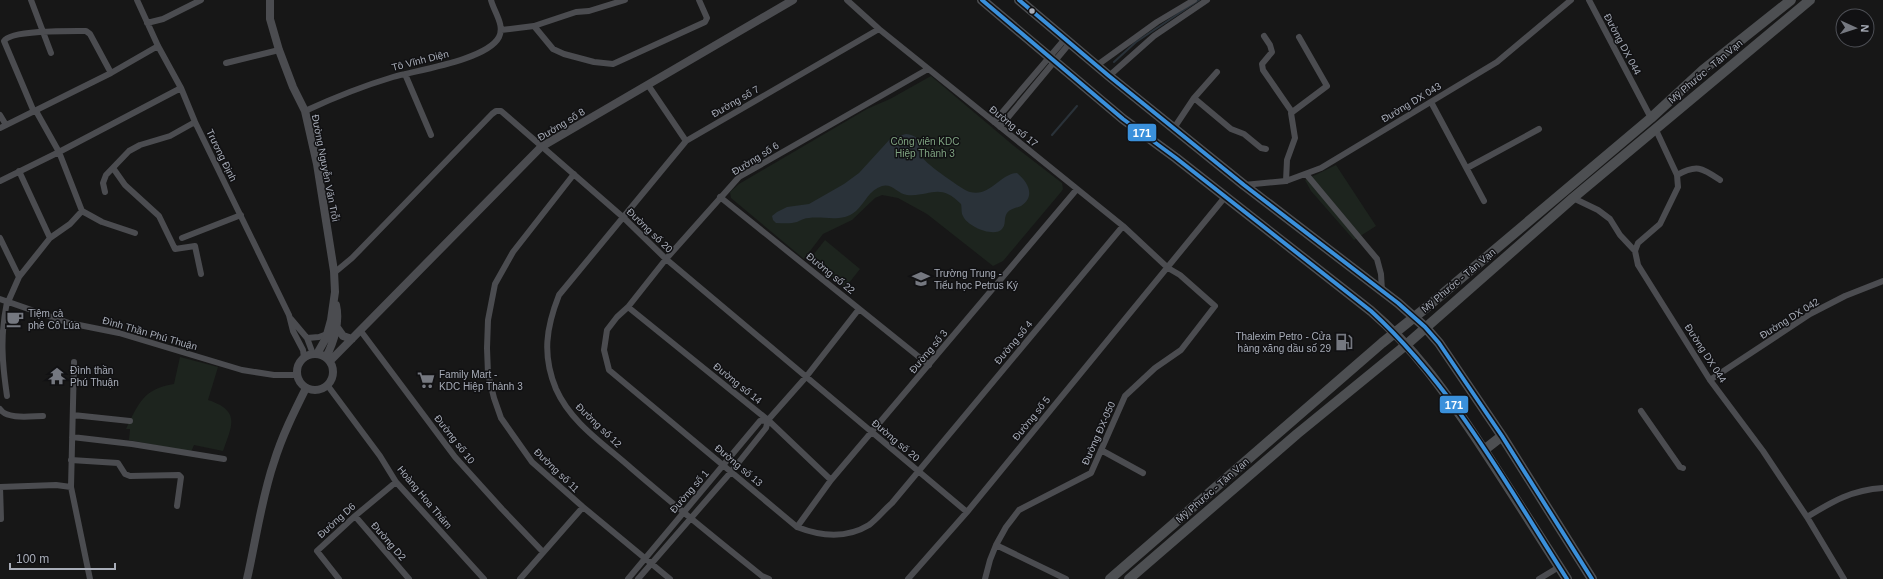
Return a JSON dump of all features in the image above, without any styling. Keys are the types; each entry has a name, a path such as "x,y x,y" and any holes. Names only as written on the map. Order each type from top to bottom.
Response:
{"main road":[{"path":"982,0 1123,119 1371,311 1395,332 1421,360 1444,391 1567,579"},
{"path":"1019,0 1096,66 1244,185 1415,317 1425,327 1439,342 1502,436 1592,579"},
{"name":"Mỹ Phước - Tân Vạn","path":"1110,579 1395,332 1415,317 1651,118 1703,70 1791,0"},
{"name":"Mỹ Phước - Tân Vạn","path":"1129,579 1297,434 1406,345 1573,198 1810,0"},
{"path":"1484,450 1502,436"}],"street":[{"path":"31,0 51,53"},
{"name":"Trương Định","path":"137,0 158,46 181,88 195,122 290,318 293,330 303,350 304,358"},
{"path":"147,23 163,19 201,0"},
{"name":"Đường Nguyễn Văn Trỗi","path":"270,0 270,19 279,50 293,87 305,111 317,164 334,273 334,299 327,334 315,354"},
{"path":"491,0 501,30 534,26 576,12 589,12 625,0"},
{"path":"534,26 553,49 564,54 594,62 613,64 705,22 707,18 699,0"},
{"name":"Đường số 8","path":"328,359 352,340 360,330 541,147 793,0"},
{"name":"Đường số 17","path":"847,0 879,29 1123,226 1168,268 1180,275 1215,306"},
{"path":"1096,66 1157,22 1194,0"},
{"path":"1109,76 1154,36 1207,0"},
{"name":"Đường DX 043","path":"1244,185 1286,181 1321,168 1496,62 1571,0"},
{"name":"Đường DX 044","path":"1589,0 1651,118"},
{"name":"Đường số 7","path":"624,218 686,141 879,29"},
{"path":"111,73 90,34 86,30 21,34 6,38 4,41 35,111 59,152 82,211 102,222 135,233"},
{"name":"Tô Vĩnh Diện","path":"305,111 357,89 405,74 454,62 476,53 492,45 498,38 501,30"},
{"path":"1264,36 1270,45 1272,52 1262,64 1263,70 1292,112 1291,115 1295,143 1287,160 1286,181"},
{"path":"1292,112 1327,86 1299,37"},
{"path":"994,122 1067,42"},
{"path":"0,115 3,127 111,73 158,46"},
{"path":"226,63 279,50"},
{"path":"1000,127 1052,59"},
{"name":"Đường số 6","path":"628,307 666,259 739,177 928,68"},
{"path":"1174,128 1194,98 1218,72"},
{"path":"405,74 431,135"},
{"path":"648,85 686,141"},
{"path":"0,181 181,88"},
{"path":"1194,98 1231,129 1244,134 1260,148 1266,149"},
{"path":"1431,102 1484,201"},
{"name":"Đường số 20","path":"334,273 352,258 496,111 501,112 624,218 666,259 967,512"},
{"path":"105,192 103,189 104,179 129,151 140,144 170,136 195,122"},
{"path":"1467,168 1539,129"},
{"path":"1573,198 1598,210 1610,219 1620,235 1635,251 1638,243 1660,224 1678,187 1677,175 1656,130"},
{"path":"1677,175 1688,169 1696,167 1702,168 1720,180"},
{"path":"114,168 125,185 159,216 175,249 195,246 200,274"},
{"path":"19,171 50,238"},
{"name":"Đường số 11","path":"574,174 513,252 495,284 488,320 488,374 494,398 502,418 532,462 583,507 670,579"},
{"path":"1306,174 1377,259 1381,274 1382,291"},
{"name":"Đường số 3","path":"796,527 831,480 1077,190"},
{"name":"Đường số 22","path":"720,197 929,365"},
{"name":"Đường số 5","path":"908,579 967,512 1225,197"},
{"path":"7,396 0,344 3,317 8,302 19,277 50,238 70,224 82,211"},
{"path":"182,238 240,215"},
{"name":"Đường số 12","path":"624,218 559,295 550,317 547,339 548,365 557,389 568,411 586,429 690,518 762,576 769,579"},
{"name":"Đường số 4","path":"918,471 1123,226"},
{"path":"0,238 19,277"},
{"name":"Đường DX 044","path":"1635,251 1638,265 1710,380 1763,451 1807,517 1844,579"},
{"name":"Đường DX 042","path":"1710,380 1810,314 1845,296 1883,281"},
{"name":"Đình Thần Phú Thuận","path":"0,299 69,323 119,332 242,370 274,375 297,375"},
{"name":"Đường Nguyễn Văn Trỗi","path":"328,359 338,312 334,299"},
{"name":"Đường ĐX-050","path":"985,579 996,545 1006,527 1019,510 1091,473 1125,396 1155,368 1181,350 1215,306"},
{"name":"Đường số 13","path":"628,307 617,317 607,330 604,350 610,370 796,527 813,533 838,535 855,531 869,524 892,503 918,471"},
{"name":"Đường số 14","path":"628,307 768,420 831,480"},
{"name":"Đường số 1","path":"638,579 731,472 766,428 768,420 806,377 859,309"},
{"name":"Trương Định","path":"290,318 306,338 315,354"},
{"path":"336,326 343,336 352,340"},
{"name":"Đường số 10","path":"360,330 455,457 543,552"},
{"path":"306,338 319,337 327,334"},
{"path":"315,354 328,359 333,371 333,376 328,386 318,390 306,388 300,383 297,375 298,367 304,358 315,354"},
{"path":"74,362 71,487 90,579"},
{"name":"Hoàng Hoa Thám","path":"328,386 380,456 396,482 484,579"},
{"path":"247,579 256,528 273,462 306,388"},
{"path":"0,409 2,412 11,416 44,416"},
{"path":"1641,411 1672,456 1683,468"},
{"path":"73,415 130,421"},
{"name":"Đường số 1","path":"628,579 724,466 760,421 768,420"},
{"path":"72,437 132,444 224,459"},
{"path":"1101,450 1143,473"},
{"path":"71,460 118,463 125,474 130,476 179,475 181,477 177,506"},
{"name":"Đường D6","path":"339,579 317,551 355,516 396,482"},
{"path":"1,519 0,487 56,485 71,487"},
{"path":"1807,517 1834,501 1863,489 1883,488"},
{"path":"520,579 583,507"},
{"name":"Đường D2","path":"355,516 409,579"},
{"path":"996,545 1066,579"},
{"path":"1539,579 1559,567"}],"green space":[{"name":"Công viên KDC Hiệp Thành 3","path":"931,76 1014,146 1062,183 1063,189 1061,192 1003,261 993,266 927,214 898,198 882,195 875,198 852,220 823,234 804,259 731,198 730,192 739,184 867,109 890,99"},
{"path":"1336,165 1376,226 1354,240 1311,191 1305,180"},
{"path":"825,240 860,269 845,288 810,259"},
{"path":"180,357 218,367 208,400 226,409 230,414 231,426 223,451 194,445 191,452 129,440 130,429 126,429 139,405 143,399 155,389 174,384"}],"shaded area":[{"path":"906,134 912,135 918,139 921,153 925,161 960,187 970,192 977,193 984,191 1005,177 1017,173 1029,189 1026,202 1008,212 1003,228 997,232 986,231 974,227 965,220 962,215 961,204 947,194 935,192 907,195 886,185 874,190 856,211 845,217 808,218 789,223 776,223 773,220 772,216 777,212 787,207 809,204 844,184 859,173 891,138"}],"waterway":[{"path":"1114,62 1136,42 1199,0"},
{"path":"1052,135 1077,106"}],"transit line":[{"name":"171","path":"982,0 1123,119 1176,158 1371,311 1401,340 1453,404 1478,439 1567,579"},
{"name":"171","path":"1019,0 1109,76 1244,185 1398,303 1425,327 1439,343 1502,436 1592,579"}],"place":[{"name":"Trường Trung - Tiểu học Petrus Ký","path":"921,279"},
{"name":"Tiệm cà phê Cô Lúa","path":"15,319"},
{"name":"Thalexim Petro - Cửa hàng xăng dầu số 29","path":"1344,342"},
{"name":"Đình thần Phú Thuận","path":"57,376"},
{"name":"Family Mart - KDC Hiệp Thành 3","path":"426,380"}]}
